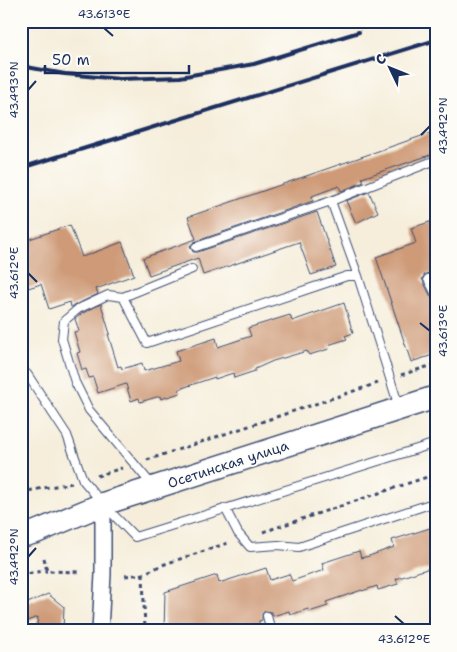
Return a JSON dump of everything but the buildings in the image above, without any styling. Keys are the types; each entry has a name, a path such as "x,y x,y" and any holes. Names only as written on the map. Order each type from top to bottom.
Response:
{"main road":[{"name":"Осетинская улица","path":"21,536 36,532 103,504 436,397"}],"street":[{"path":"100,631 103,574 103,504"}],"lane":[{"path":"196,247 331,201 436,160"},
{"path":"331,201 358,276 400,408"},
{"path":"155,488 88,410 75,382 62,339 64,321 78,309 108,295 123,297 192,269"},
{"path":"123,297 147,343 347,276 358,276"},
{"path":"428,279 436,294"},
{"path":"27,374 68,435 83,480 103,504 135,536 436,443"},
{"path":"226,508 243,539 250,546 278,545 298,547 436,502"},
{"path":"267,616 271,631"}],"path":[{"path":"28,501 23,492 83,480 436,364"},
{"path":"125,576 143,574 162,565 436,474"},
{"path":"44,558 47,572"},
{"path":"21,576 36,572 80,572"},
{"path":"143,574 145,631"}],"railway":[{"path":"21,66 65,74 120,79 180,77 254,64 359,32"},
{"path":"21,168 436,40"}]}
